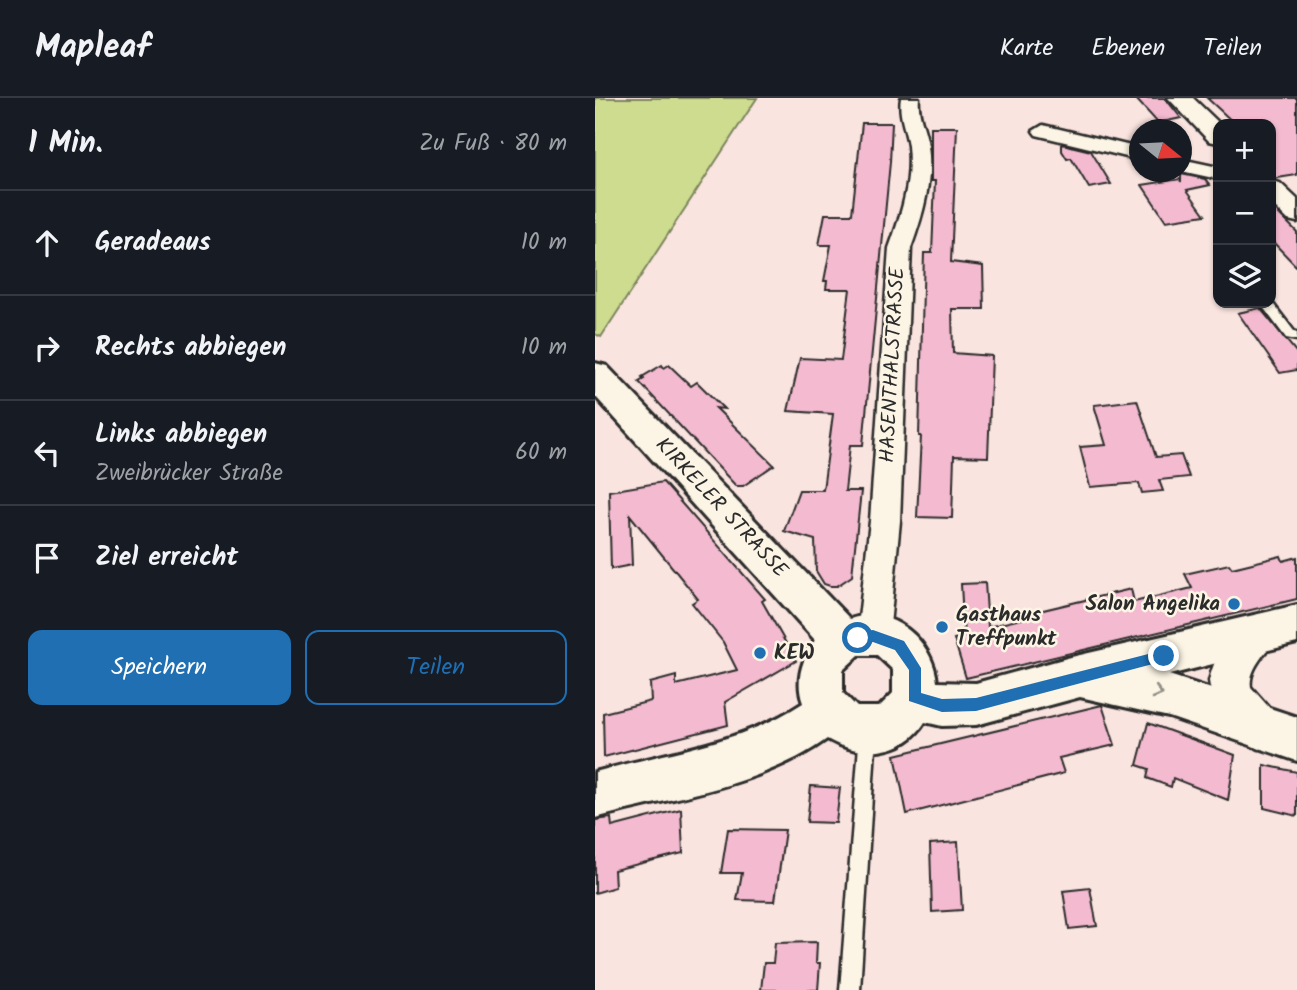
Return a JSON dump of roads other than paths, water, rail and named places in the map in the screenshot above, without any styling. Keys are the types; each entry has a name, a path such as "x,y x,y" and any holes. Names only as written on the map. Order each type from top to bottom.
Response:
{"main road":[{"name":"KIRKELER STRASSE","path":"595,375 858,640"},
{"path":"914,697 942,705 976,704 1278,628"},
{"path":"858,640 899,645 909,655 915,668 917,682 914,697 907,710 883,727 868,731 852,729 838,723 827,712 820,698 819,683 823,667 831,654 858,640"},
{"path":"1067,679 1109,681 1160,692 1278,734"},
{"path":"595,795 772,747 805,730 827,712"}],"street":[{"name":"HASENTHALSTRASSE","path":"858,640 885,521 900,248 915,206 918,147 908,108 910,98"},
{"path":"1180,98 1213,131"},
{"path":"1043,131 1129,152"},
{"path":"1192,167 1213,172"},
{"path":"1276,194 1297,214"},
{"path":"1278,628 1234,661 1229,680 1235,703 1278,734"}],"lane":[{"path":"1270,308 1290,335 1297,336"},
{"path":"850,990 868,731"}],"place":[{"name":"Salon Angelika","path":"1234,604"},
{"name":"Gasthaus Treffpunkt","path":"942,627"},
{"name":"KEW","path":"760,653"}]}
